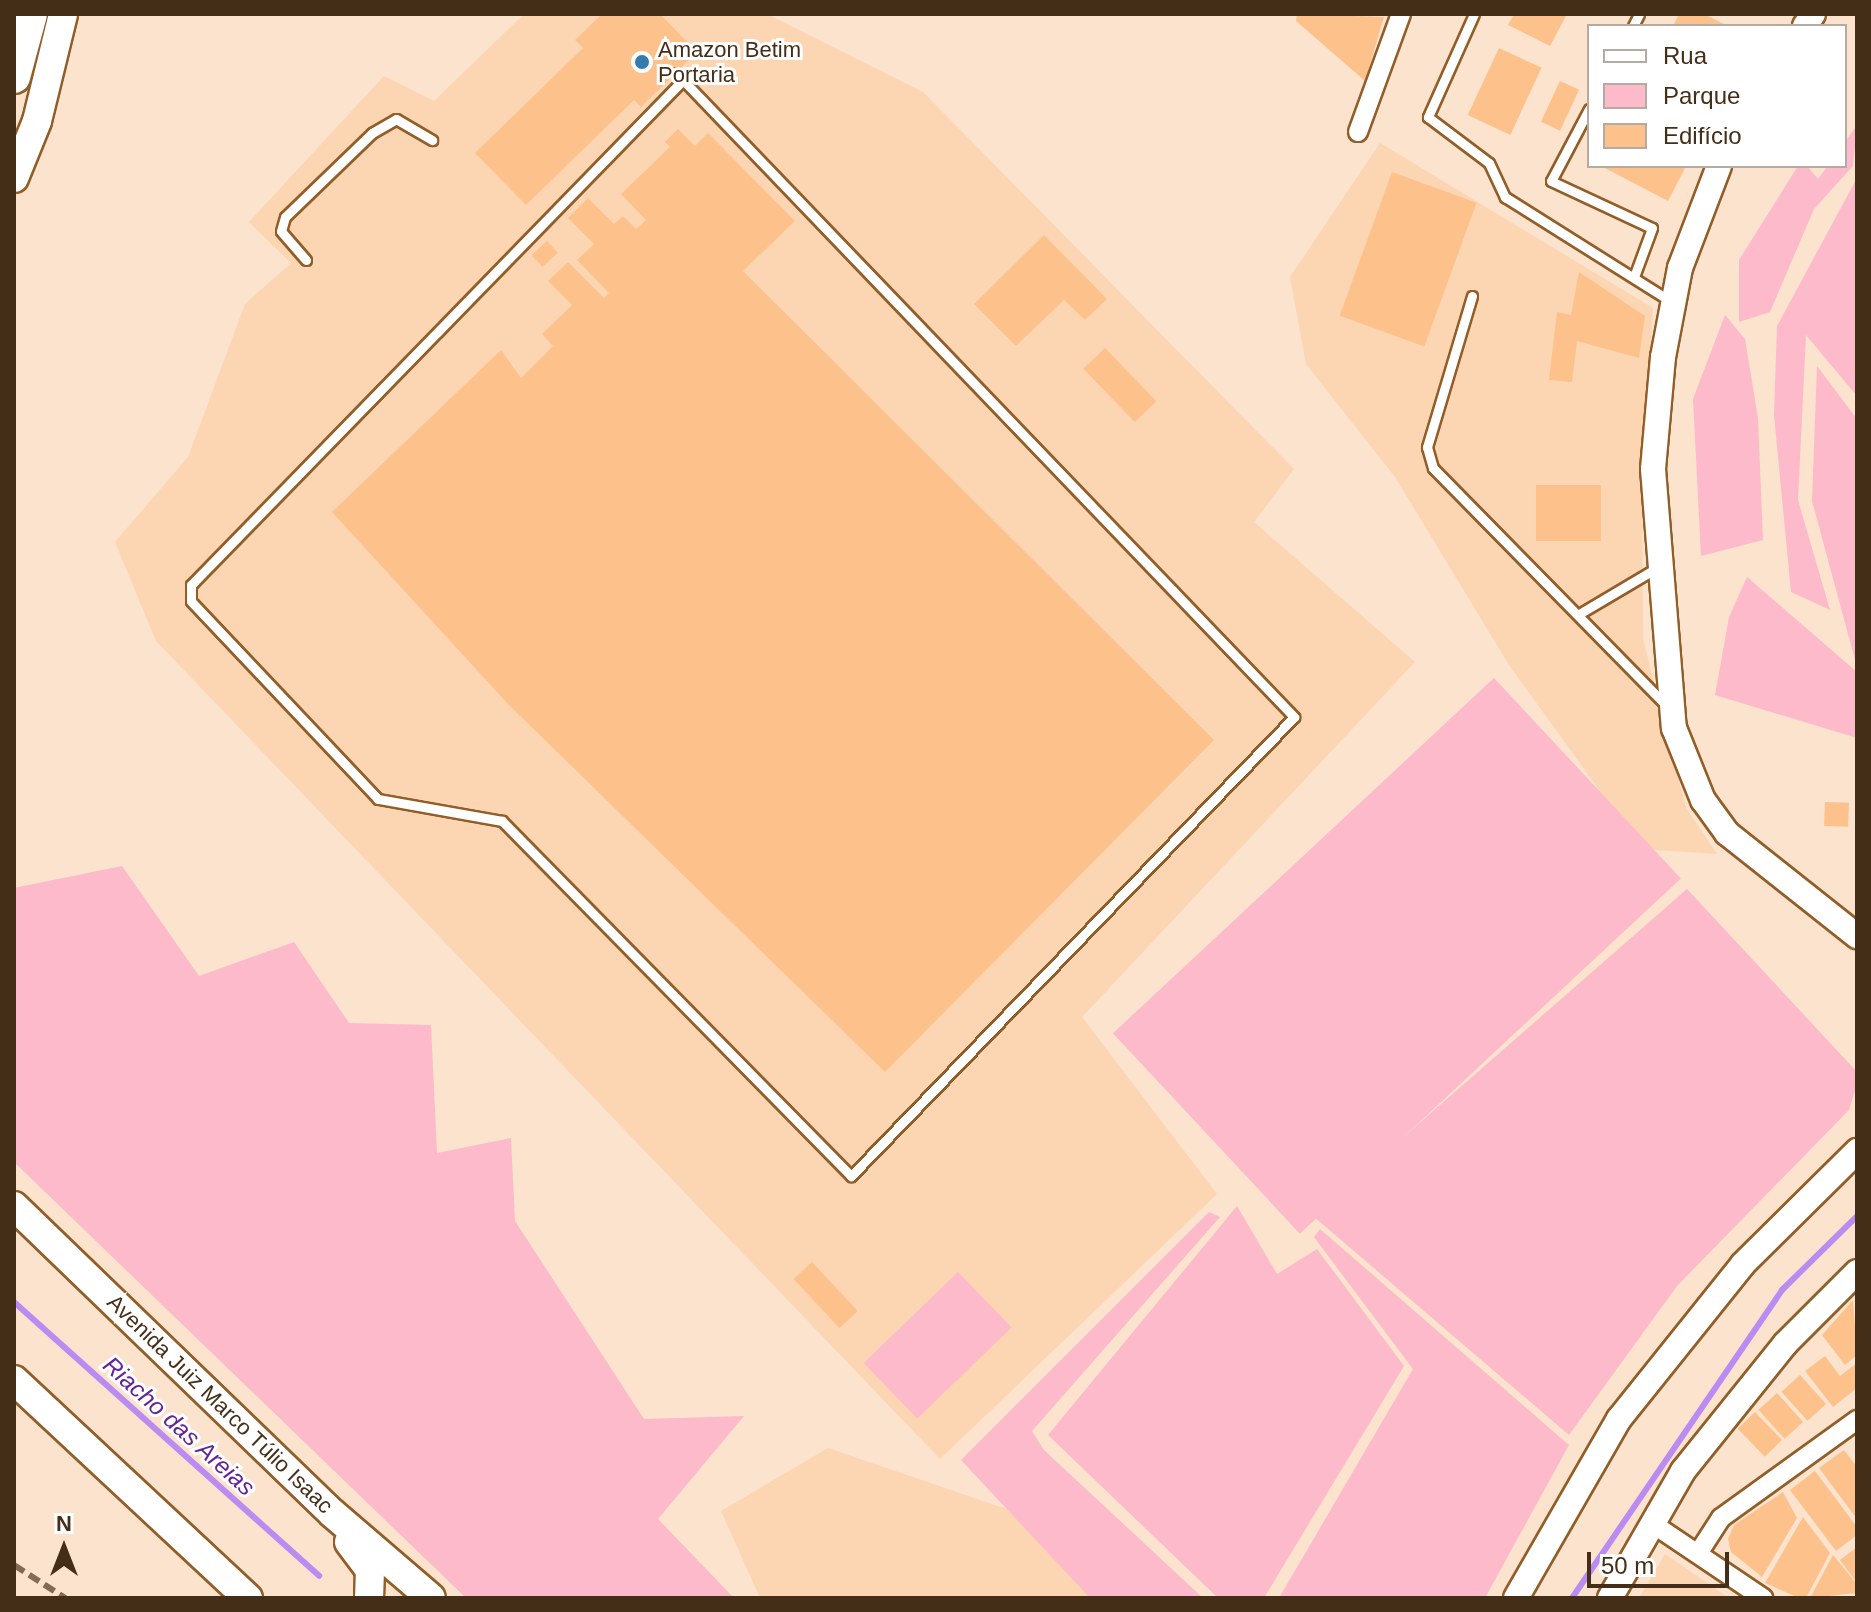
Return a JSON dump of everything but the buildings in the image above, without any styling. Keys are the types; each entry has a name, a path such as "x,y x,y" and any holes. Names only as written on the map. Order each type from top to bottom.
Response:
{"highway":[{"path":"14,77 31,14"}],"main road":[{"path":"14,178 37,121 63,14"},
{"path":"1718,168 1696,219 1673,302 1653,469 1658,567 1672,711 1703,800 1727,833 1857,936"},
{"path":"1516,1598 1619,1419 1743,1264 1857,1151"},
{"name":"Avenida Juiz Marco Túlio Isaac","path":"14,1206 214,1399 431,1598"},
{"path":"1610,1598 1683,1471 1785,1344 1857,1272"},
{"path":"14,1380 248,1598"},
{"path":"214,1399 250,1454 358,1550 370,1570 369,1598"},
{"path":"159,1516 226,1559 266,1598"}],"street":[{"path":"1358,132 1401,14"},
{"path":"1699,1552 1721,1518 1857,1420"},
{"path":"1653,1524 1699,1552 1763,1598"}],"lane":[{"path":"1474,14 1428,117 1489,163 1505,197 1673,302"},
{"path":"680,76 1294,717 851,1176 502,821 378,799 191,601 191,585 680,76"},
{"path":"1587,113 1551,181 1652,228 1634,277"},
{"path":"306,260 281,231 285,217 361,144 396,119 432,140"},
{"path":"1472,296 1427,447 1433,468 1672,711"},
{"path":"1579,614 1658,567"}],"shaded area":[{"path":"524,14 767,14 923,92 1294,469 1254,522 1415,662 1082,1017 1217,1194 940,1459 156,641 115,542 188,457 245,304 291,263 249,222 384,76 434,101"},
{"path":"1380,143 1653,308 1642,491 1643,639 1686,808 1717,854 1642,849 1509,665 1395,477 1306,364 1290,277"},
{"path":"828,1448 1050,1524 1098,1598 760,1598 721,1511"},
{"path":"1665,1554 1729,1598 1639,1598"}],"green space":[{"path":"1857,125 1853,166 1814,209 1770,312 1739,322 1739,260 1797,168 1809,168 1818,179 1826,168 1847,168 1847,139"},
{"path":"1857,178 1857,396 1806,335 1798,500 1830,610 1791,592 1774,415 1777,326"},
{"path":"1725,315 1745,339 1758,418 1763,540 1701,556 1693,399"},
{"path":"1817,366 1857,419 1857,667 1812,501"},
{"path":"1747,577 1857,672 1857,738 1715,695 1729,617"},
{"path":"1494,678 1681,878 1300,1234 1113,1033"},
{"path":"122,866 199,976 294,942 349,1023 431,1025 437,1153 511,1138 515,1221 644,1419 744,1416 658,1519 734,1598 466,1598 14,1162 14,888"},
{"path":"1687,889 1857,1072 1857,1084 1849,1110 1677,1286 1569,1435 1313,1216"},
{"path":"1237,1206 1277,1274 1317,1249 1404,1366 1264,1598 1218,1598 1048,1435"},
{"path":"1209,1212 1220,1217 1032,1431 1044,1450 1203,1598 1090,1598 961,1460"},
{"path":"1320,1229 1569,1445 1485,1598 1279,1598 1413,1369 1314,1237"},
{"path":"958,1272 1011,1327 917,1418 864,1363"}],"waterway":[{"path":"1572,1598 1782,1290 1857,1216"},
{"name":"Riacho das Areias","path":"14,1302 319,1576"}],"railway":[{"path":"14,1565 65,1598"}],"place":[{"name":"Amazon Betim Portaria","path":"642,62"}]}
